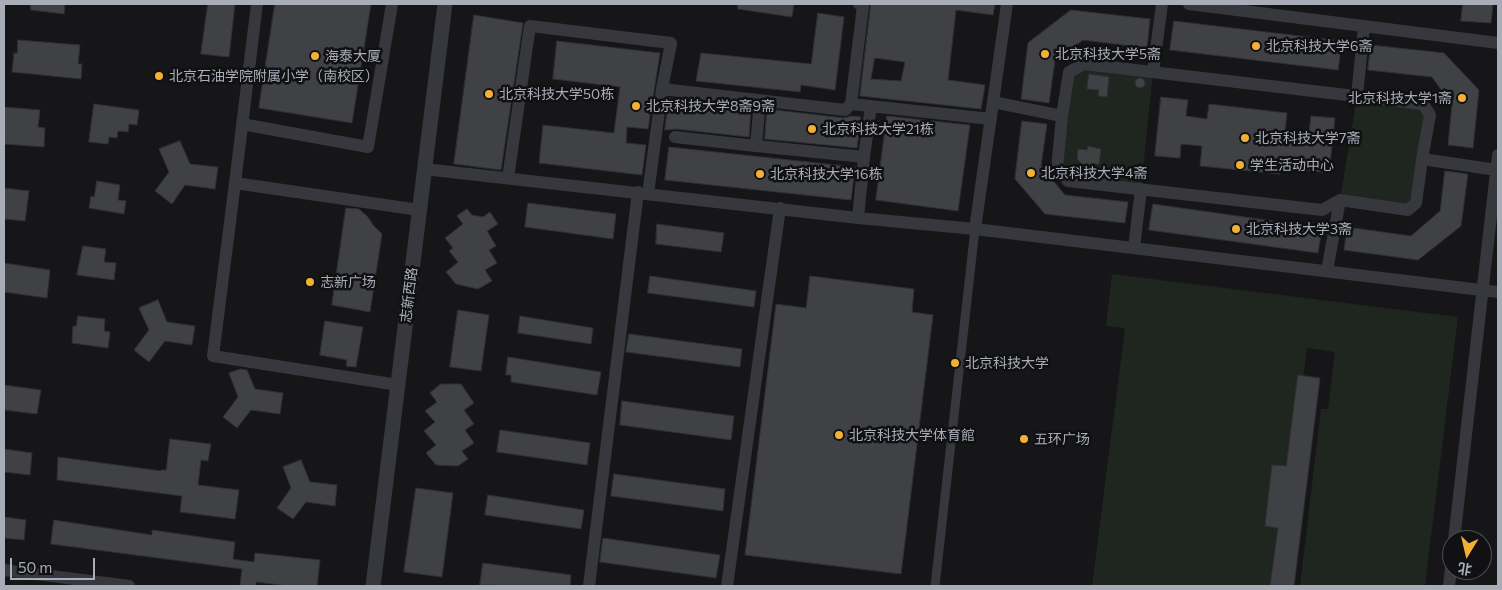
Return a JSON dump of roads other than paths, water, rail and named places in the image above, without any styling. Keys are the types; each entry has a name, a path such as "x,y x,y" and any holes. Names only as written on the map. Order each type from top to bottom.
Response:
{"street":[{"path":"258,4 213,356 398,385"},
{"path":"242,124 368,147 392,4"},
{"name":"志新西路","path":"373,586 445,4"},
{"path":"662,89 845,110 852,104 862,4"},
{"path":"935,586 975,229 1007,4"},
{"path":"1154,72 1162,4"},
{"path":"1189,4 1498,43"},
{"path":"508,178 530,26 671,43 643,193 589,586"},
{"path":"1356,96 1364,26"},
{"path":"1084,64 1356,96 1423,104 1430,115 1416,203 1408,210 1340,200 1322,210 1141,190 1068,181 1057,169 1062,116 1069,72 1084,64"},
{"path":"756,146 760,100"},
{"path":"993,102 1062,116"},
{"path":"852,104 991,119"},
{"path":"858,218 871,106"},
{"path":"675,137 864,157"},
{"path":"1455,530 1498,155"},
{"path":"1422,159 1497,170"},
{"path":"424,169 858,218 975,229 1498,292"},
{"path":"236,183 419,210"},
{"path":"1134,248 1141,190"},
{"path":"1327,271 1340,200"},
{"path":"727,586 780,208"},
{"path":"4,570 129,586"}],"place":[{"name":"北京科技大学6斋","path":"1256,46"},
{"name":"北京科技大学5斋","path":"1045,54"},
{"name":"海泰大厦","path":"315,56"},
{"name":"北京石油学院附属小学（南校区）","path":"159,76"},
{"name":"北京科技大学50栋","path":"489,94"},
{"name":"北京科技大学1斋","path":"1462,98"},
{"name":"北京科技大学8斋9斋","path":"636,106"},
{"name":"北京科技大学21栋","path":"812,129"},
{"name":"北京科技大学7斋","path":"1245,138"},
{"name":"学生活动中心","path":"1240,165"},
{"name":"北京科技大学4斋","path":"1031,173"},
{"name":"北京科技大学16栋","path":"760,174"},
{"name":"北京科技大学3斋","path":"1236,229"},
{"name":"志新广场","path":"310,282"},
{"name":"北京科技大学","path":"955,363"},
{"name":"北京科技大学体育館","path":"839,435"},
{"name":"五环广场","path":"1024,439"}]}
